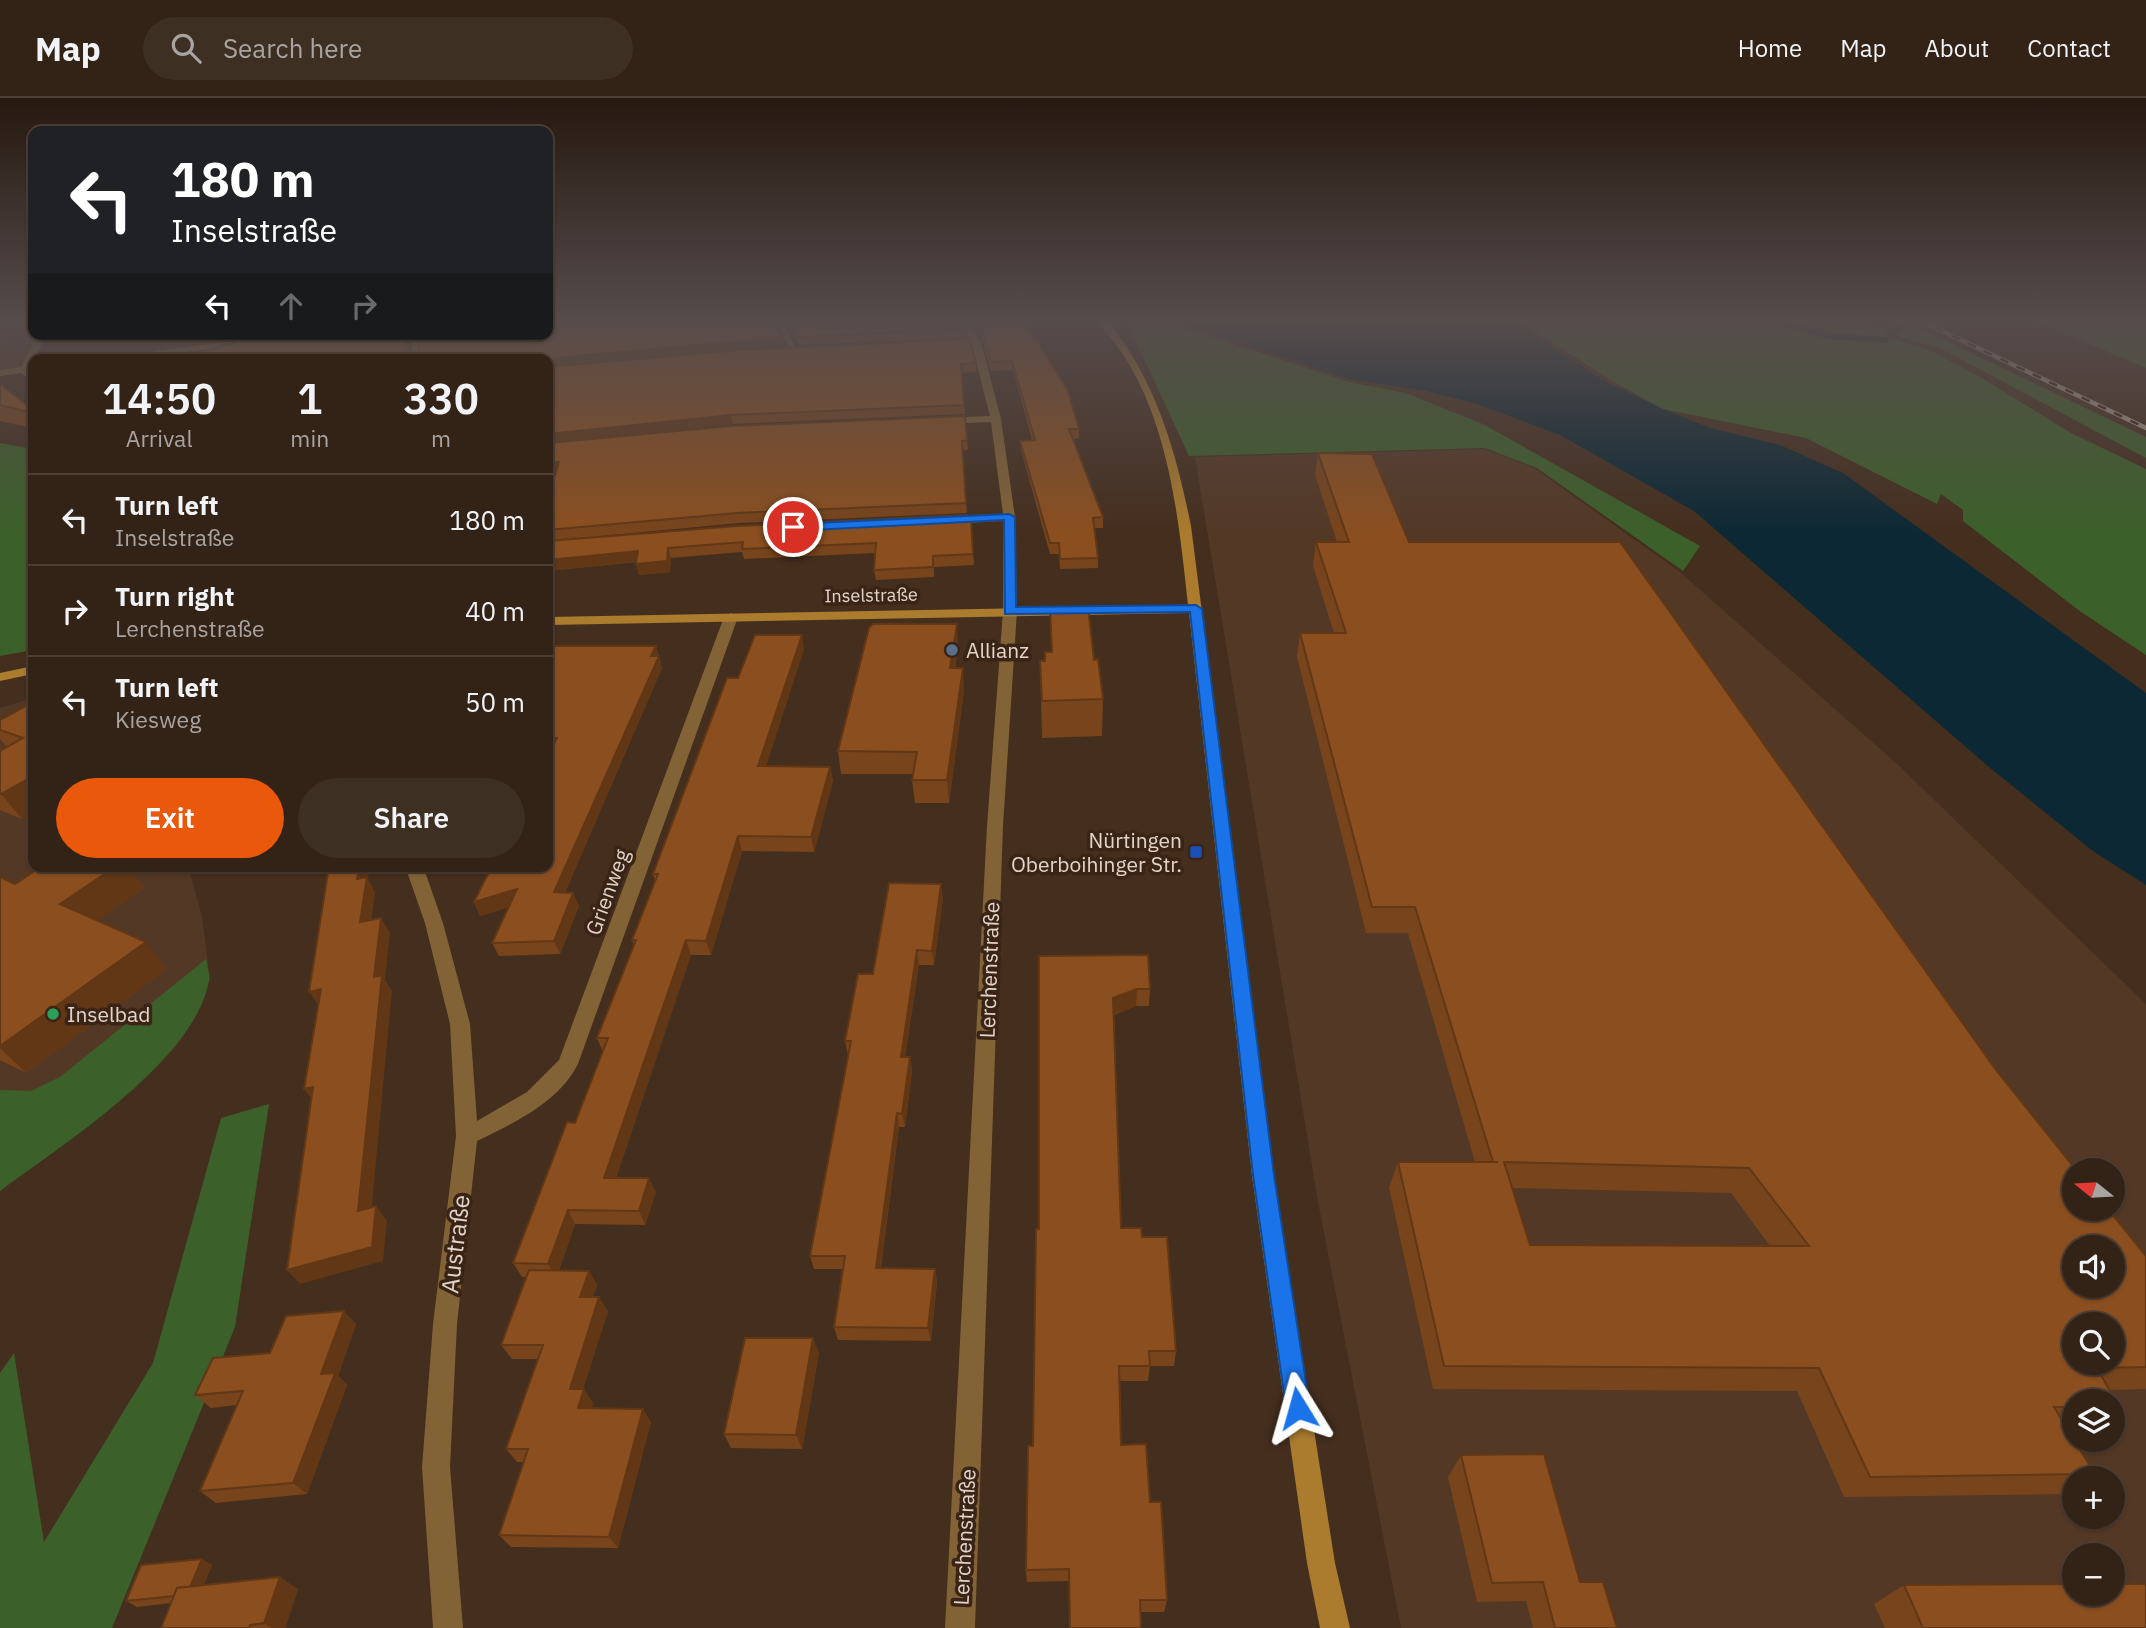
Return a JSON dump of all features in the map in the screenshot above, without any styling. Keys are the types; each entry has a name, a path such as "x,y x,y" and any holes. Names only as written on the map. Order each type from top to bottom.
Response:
{"main road":[{"path":"1146,391 1164,434 1185,526 1263,1175 1321,1563 1335,1628"},
{"name":"Inselstraße","path":"553,621 1196,609"},
{"path":"0,677 28,671"}],"street":[{"name":"Lerchenstraße","path":"960,1628 995,826 1010,611 1009,517 996,419 989,391"},
{"path":"929,421 996,419"},
{"path":"928,521 1009,517"},
{"name":"Grienweg","path":"467,1136 521,1110 549,1089 568,1064 731,617"},
{"name":"Austraße","path":"416,872 434,923 460,1024 467,1136 445,1324 436,1467 447,1628"}],"shaded area":[{"path":"1485,449 1534,468 1680,572 1896,763 2146,1004 2146,1628 1401,1628 1318,1202 1195,457"},
{"path":"28,700 28,872 190,872 202,916 210,979 197,1014 176,1047 106,1112 0,1191 0,708"}],"green space":[{"path":"1159,391 1398,391 1485,425 1700,546 1683,571 1537,468 1485,448 1189,456"},
{"path":"1631,391 2004,391 2071,433 2146,469 2146,655 2081,612 1963,521 1963,510 1941,494 1937,504 1806,438 1663,409"},
{"path":"2021,391 2051,391 2146,437 2146,458"},
{"path":"0,443 28,448 28,651 0,656"},
{"path":"206,959 209,980 199,1010 180,1040 154,1070 90,1125 0,1191 0,1090 31,1091 60,1077"},
{"path":"269,1104 235,1327 112,1628 0,1628 0,1373 14,1353 44,1542 153,1363 221,1118"}],"water":[{"path":"1429,391 1626,391 1710,428 1780,445 1843,473 2146,693 2146,885 2093,851 1989,767 1694,511 1560,435 1477,404"}],"building":[{"path":"0,391 9,391 28,406 28,412 0,405"},
{"path":"553,391 963,391 964,405 731,415 553,433"},
{"path":"1021,391 1068,391 1079,429 1069,429 1103,517 1093,518 1098,558 1060,559 1059,543 1050,543 1020,441 1035,440"},
{"path":"965,416 967,440 962,441 966,503 737,513 553,530 553,482 559,462 553,463 553,443 731,426"},
{"path":"1318,453 1372,454 1409,542 1620,542 1996,1070 2067,1158 2062,1158 2062,1222 2119,1222 2146,1256 2146,1367 2125,1367 2125,1312 2062,1312 2062,1375 2101,1375 2109,1389 2062,1389 2062,1407 2054,1407 2062,1420 2062,1452 2082,1452 2090,1466 2062,1466 2062,1474 1870,1477 1819,1368 1444,1366 1398,1162 1493,1162 1415,907 1372,907 1300,633 1346,633 1316,542 1349,542","holes":["1504,1162 1749,1168 1809,1246 1530,1245"]},
{"path":"967,515 967,521 971,520 973,554 933,556 933,567 874,570 876,543 742,549 743,542 668,548 667,561 636,564 638,551 553,560 553,541 737,526"},
{"path":"1088,607 1094,660 1098,659 1103,699 1042,701 1040,661 1045,661 1045,652 1052,652 1050,608"},
{"path":"873,624 957,624 950,668 963,668 947,780 912,780 917,752 838,751 869,628"},
{"path":"755,635 802,635 758,766 830,767 811,837 738,836 706,941 686,940 604,1178 649,1178 639,1211 568,1210 548,1264 513,1263 567,1122 575,1123 608,1038 597,1038 636,940 632,940 658,874 653,874 727,678 738,678"},
{"path":"553,646 656,646 651,656 659,656 554,892 573,893 554,941 492,943 517,889 474,902 489,872 553,872 553,746 557,738 553,738"},
{"path":"28,705 28,779 1,794 0,751 23,738 0,730 0,720"},
{"name":"Inselbad","path":"33,872 107,872 60,904 146,942 0,1046 0,877 15,884"},
{"path":"328,872 358,872 357,879 367,877 360,922 381,918 374,977 382,975 358,1211 376,1206 372,1247 287,1270 313,1087 304,1089 321,989 309,992"},
{"path":"889,883 941,884 932,951 917,950 901,1057 910,1057 902,1114 897,1113 876,1268 935,1269 928,1328 834,1327 845,1256 810,1256 851,1041 845,1041 858,974 873,974"},
{"path":"1148,955 1150,989 1137,989 1113,998 1121,1228 1141,1228 1142,1237 1167,1237 1176,1351 1149,1351 1150,1366 1119,1366 1121,1445 1146,1444 1150,1502 1161,1502 1167,1600 1140,1600 1141,1628 1070,1628 1069,1569 1026,1570 1028,1446 1033,1446 1036,1229 1039,1229 1039,956"},
{"path":"529,1270 589,1271 580,1297 599,1297 570,1389 584,1389 578,1408 643,1409 609,1537 499,1535 528,1449 506,1449 543,1345 501,1345"},
{"path":"344,1311 321,1374 335,1373 293,1483 200,1491 243,1391 195,1395 213,1358 270,1353 286,1316"},
{"path":"745,1338 813,1338 796,1435 724,1434"},
{"path":"1544,1454 1580,1582 1603,1582 1617,1628 1555,1628 1543,1582 1492,1583 1461,1455"},
{"path":"202,1559 190,1587 177,1588 174,1596 126,1601 141,1565"},
{"path":"280,1577 264,1623 250,1625 249,1628 161,1628 177,1588"},
{"path":"2062,1584 2062,1606 2125,1606 2125,1584 2145,1584 2146,1628 1923,1628 1904,1585"}],"railway":[{"path":"2069,391 2146,428"}],"place":[{"name":"Allianz","path":"952,650"},
{"name":"Nürtingen Oberboihinger Str.","path":"1196,852"},
{"name":"Inselbad","path":"53,1014"}],"route":[{"path":"793,527 1009,517 1010,611 1196,609 1263,1175 1298,1408"}]}
